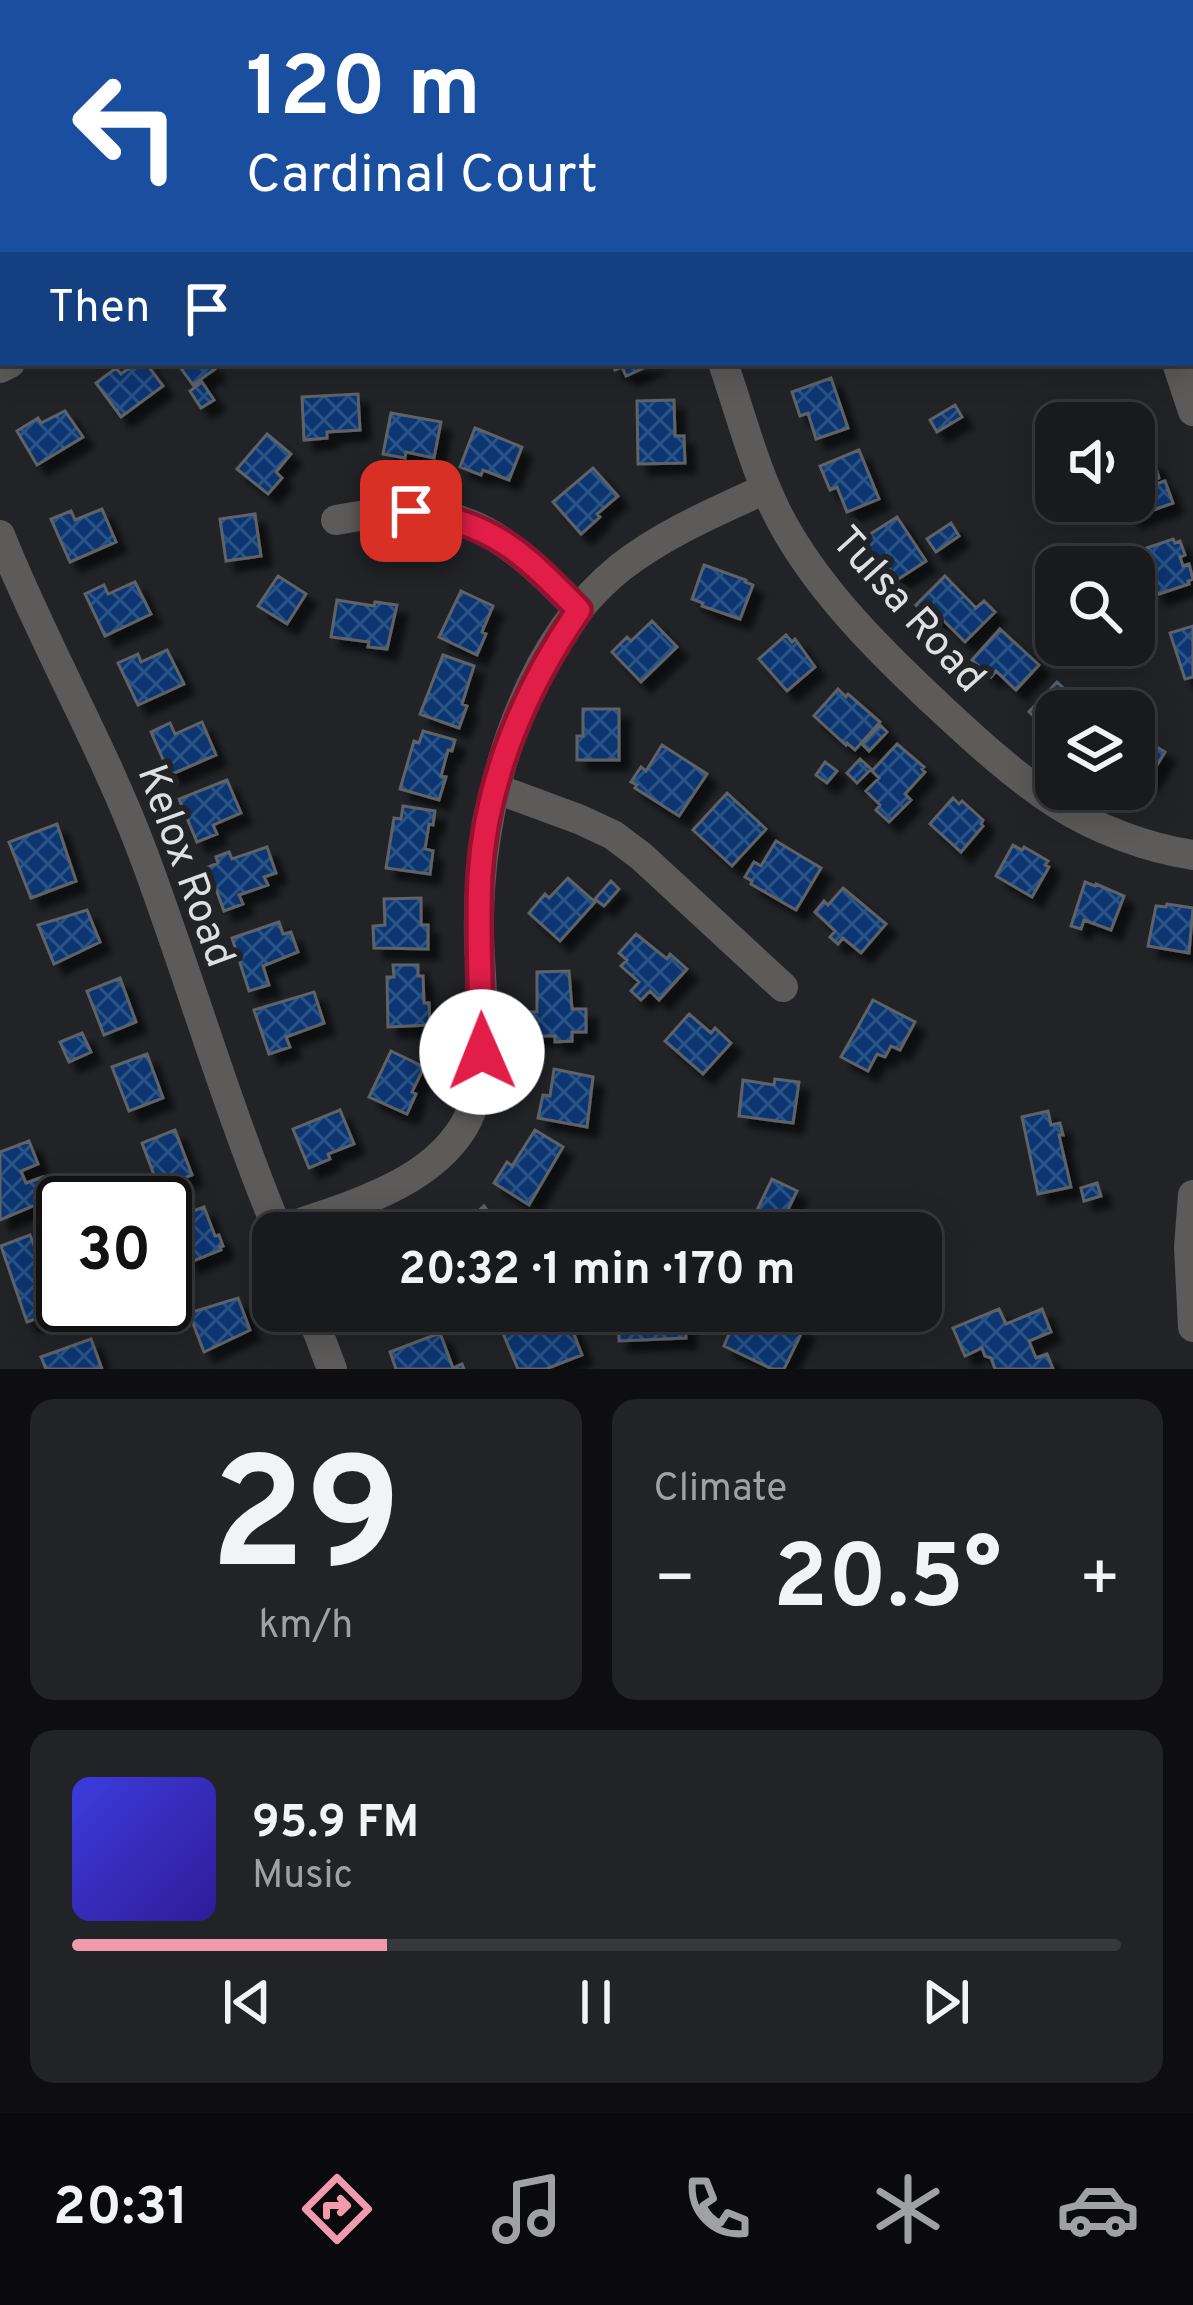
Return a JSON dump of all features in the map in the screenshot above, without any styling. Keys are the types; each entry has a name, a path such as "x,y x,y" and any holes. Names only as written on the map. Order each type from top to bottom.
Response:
{"street":[{"name":"Tulsa Road","path":"724,366 765,489 788,533 815,576 890,660 970,736 1061,807 1149,845 1193,855"},
{"path":"1178,366 1193,411"},
{"path":"330,1212 411,1177 440,1157 465,1124 478,1087 482,1052 479,920 485,831 512,734 549,652 579,610 617,571 691,522 765,489"},
{"path":"336,520 411,511 478,526 542,572 579,610"},
{"name":"Kelox Road","path":"0,535 14,605 103,757 142,851 270,1212"},
{"path":"496,789 613,835 783,987"},
{"path":"1193,1196 1189,1247 1193,1327"},
{"path":"318,1332 332,1369"}],"building":[{"path":"132,366 148,366 163,386 121,417 96,383 116,368 121,374"},
{"path":"179,366 212,366 215,369 193,385"},
{"path":"613,366 648,366 626,376 622,367 615,370"},
{"path":"831,378 848,428 816,439 808,413 800,416 792,392"},
{"path":"202,382 214,400 201,408 190,391"},
{"path":"358,394 360,430 327,432 327,438 304,440 302,397"},
{"path":"674,400 675,436 684,436 685,463 638,464 637,401"},
{"path":"955,405 962,417 937,432 930,420"},
{"path":"65,411 83,437 37,465 17,431 38,418 41,423"},
{"path":"391,413 441,422 434,458 406,452 405,458 383,454"},
{"path":"475,428 522,447 509,480 460,467"},
{"path":"267,434 291,454 276,472 282,478 268,494 237,469"},
{"path":"859,450 879,499 847,512 837,487 830,490 820,466"},
{"path":"593,468 618,496 581,534 553,502"},
{"path":"1155,480 1156,484 1165,481 1173,503 1155,509"},
{"path":"102,509 116,542 70,562 51,519 71,511 75,520"},
{"path":"255,514 261,556 226,561 220,519"},
{"path":"897,517 926,561 897,580 883,558 876,562 861,540"},
{"path":"951,523 959,536 936,552 927,539"},
{"path":"1180,541 1183,566 1189,564 1193,579 1189,584 1156,595 1153,546"},
{"path":"704,565 753,585 740,619 692,599"},
{"path":"278,576 306,594 287,624 258,606"},
{"path":"945,576 976,608 984,601 995,612 965,642 940,617 934,623 916,605"},
{"path":"135,582 151,614 105,636 85,594 104,585 108,594"},
{"path":"461,591 493,606 477,655 439,637"},
{"path":"337,600 397,605 387,649 331,637"},
{"path":"652,621 677,647 641,682 612,652"},
{"path":"1193,626 1193,677 1185,679 1170,633"},
{"path":"1000,629 1038,666 1016,690 996,671 991,677 972,660"},
{"path":"786,635 792,642 795,639 815,667 787,691 759,659"},
{"path":"167,650 184,684 138,705 118,663 138,654 141,662"},
{"path":"443,655 474,666 459,728 420,714"},
{"path":"838,689 880,722 855,750 814,716"},
{"path":"583,709 619,709 619,760 577,760"},
{"path":"202,722 216,755 170,775 151,732 170,723 175,734"},
{"path":"880,725 887,732 869,751 862,744"},
{"path":"423,731 455,740 441,776 446,777 439,800 400,789 414,741 419,743"},
{"path":"897,744 925,772 905,794 911,800 889,822 866,791 879,778 872,771"},
{"path":"662,745 707,774 679,816 631,782 641,767 646,771"},
{"path":"1155,746 1165,752 1155,768"},
{"path":"860,759 871,769 857,783 847,773"},
{"path":"825,762 837,771 827,783 816,775"},
{"path":"227,780 241,813 213,825 217,834 197,842 179,799"},
{"path":"727,793 766,829 732,866 693,830"},
{"path":"953,798 983,820 961,852 930,824"},
{"path":"403,806 435,811 425,849 433,851 430,874 386,868 394,818 401,819"},
{"path":"57,824 76,881 31,898 9,842"},
{"path":"776,841 821,868 796,910 745,877 754,862 761,866"},
{"path":"1013,845 1048,861 1032,897 996,876"},
{"path":"267,847 276,873 264,877 268,885 239,895 243,904 224,911 208,867 229,852 232,859"},
{"path":"568,878 595,902 560,941 529,913"},
{"path":"611,881 619,889 604,906 595,899"},
{"path":"1085,882 1124,896 1111,930 1084,920 1081,929 1071,926"},
{"path":"843,888 886,924 861,953 843,938 838,944 830,937 835,931 815,912"},
{"path":"421,898 421,925 428,925 428,949 374,948 373,926 385,925 384,899"},
{"path":"1156,906 1193,908 1189,953 1148,946"},
{"path":"87,910 100,942 54,964 38,925"},
{"path":"279,922 283,934 291,932 298,952 263,966 269,985 249,991 232,938"},
{"path":"636,934 687,969 659,1000 650,991 641,1000 631,991 639,982 621,966 627,960 619,953"},
{"path":"393,965 418,965 430,1025 388,1027 387,977 394,977"},
{"path":"569,971 572,1009 586,1009 586,1032 572,1032 572,1041 531,1036 530,1012 537,1012 537,972"},
{"path":"120,978 136,1022 104,1035 87,991"},
{"path":"314,992 324,1023 286,1037 290,1047 269,1054 254,1010"},
{"path":"873,1000 915,1022 900,1050 891,1046 885,1057 877,1054 868,1071 841,1057"},
{"path":"689,1014 731,1043 703,1074 665,1041"},
{"path":"82,1033 91,1052 69,1062 60,1042"},
{"path":"391,1051 424,1067 407,1114 369,1097"},
{"path":"147,1054 163,1098 129,1111 112,1067"},
{"path":"554,1069 593,1077 587,1127 538,1118 543,1095 550,1096"},
{"path":"775,1079 799,1082 793,1123 739,1116 743,1080 774,1085"},
{"path":"340,1110 354,1144 309,1168 293,1129"},
{"path":"1048,1111 1051,1125 1060,1123 1071,1187 1038,1194 1022,1117"},
{"path":"175,1130 192,1175 154,1176 142,1143"},
{"path":"535,1130 563,1147 529,1205 494,1183 507,1162 512,1166"},
{"path":"29,1141 38,1164 21,1171 26,1183 36,1179 36,1205 0,1220 0,1152"},
{"path":"772,1179 797,1191 787,1212 757,1210"},
{"path":"1097,1183 1101,1196 1084,1201 1081,1188"},
{"path":"204,1207 223,1246 192,1261 192,1212"},
{"path":"30,1235 36,1248 36,1319 27,1322 1,1246"},
{"path":"238,1298 250,1330 204,1352 192,1312"},
{"path":"999,1309 1006,1324 1042,1309 1051,1332 1029,1341 1036,1358 1047,1354 1053,1369 995,1369 982,1348 965,1356 953,1328"},
{"path":"502,1332 573,1332 582,1355 546,1369 518,1369"},
{"path":"619,1332 686,1332 686,1338 619,1341"},
{"path":"725,1332 802,1332 784,1369 772,1369 724,1346 729,1334"},
{"path":"440,1333 453,1368 462,1364 464,1369 396,1369 390,1352"},
{"path":"91,1339 102,1369 46,1369 41,1357"}],"route":[{"path":"411,511 478,526 542,572 579,610 549,652 528,694 485,831 479,920 482,1052"}]}
